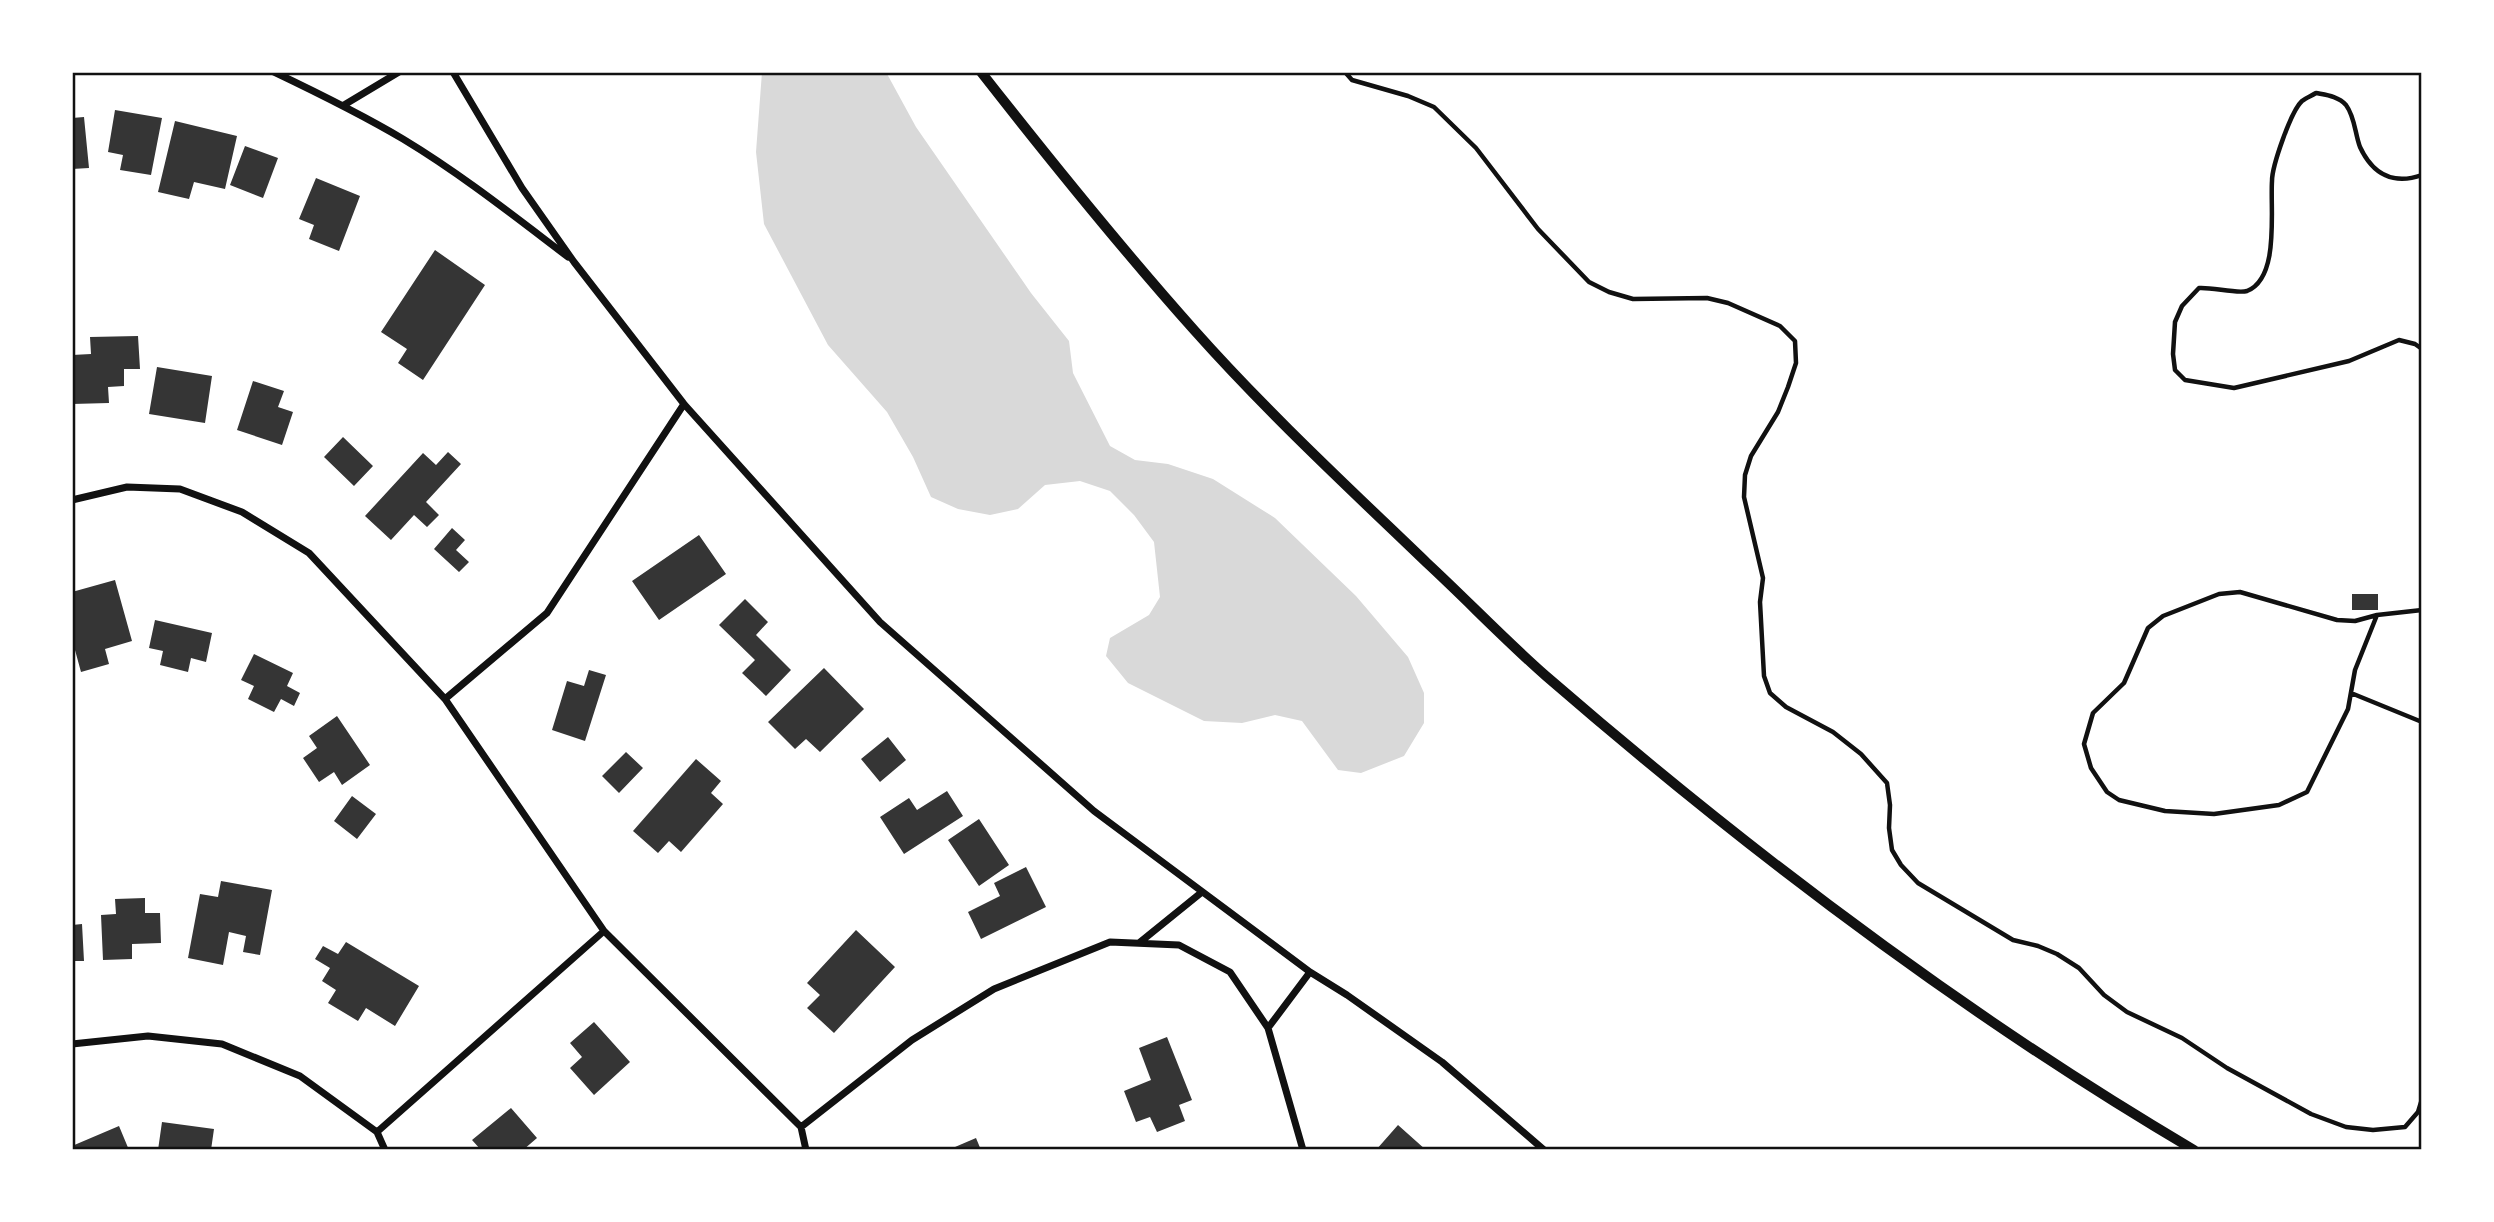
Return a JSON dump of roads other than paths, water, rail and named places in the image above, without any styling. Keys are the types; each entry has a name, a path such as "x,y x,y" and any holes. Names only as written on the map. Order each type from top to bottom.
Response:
{"street":[{"path":"274,72 344,105 403,139 486,194 574,262"},
{"path":"344,105 399,72"},
{"path":"453,72 522,188 574,262 684,404 880,622 1094,811 1310,972 1442,1062 1544,1150"},
{"path":"981,72 1075,192 1197,333 1310,453 1544,674 1704,807 1836,911 2108,1098 2193,1150"},
{"path":"445,699 547,613 684,404"},
{"path":"72,500 127,487 180,489 242,512 309,553 445,699 604,932 801,1127 806,1150"},
{"path":"1139,943 1202,892"},
{"path":"377,1132 604,932"},
{"path":"801,1127 912,1040 994,989 1110,942 1139,943 1179,945 1230,972 1268,1028 1303,1150"},
{"path":"1268,1028 1310,972"},
{"path":"72,1044 148,1036 222,1044 300,1076 377,1132 385,1150"}]}
